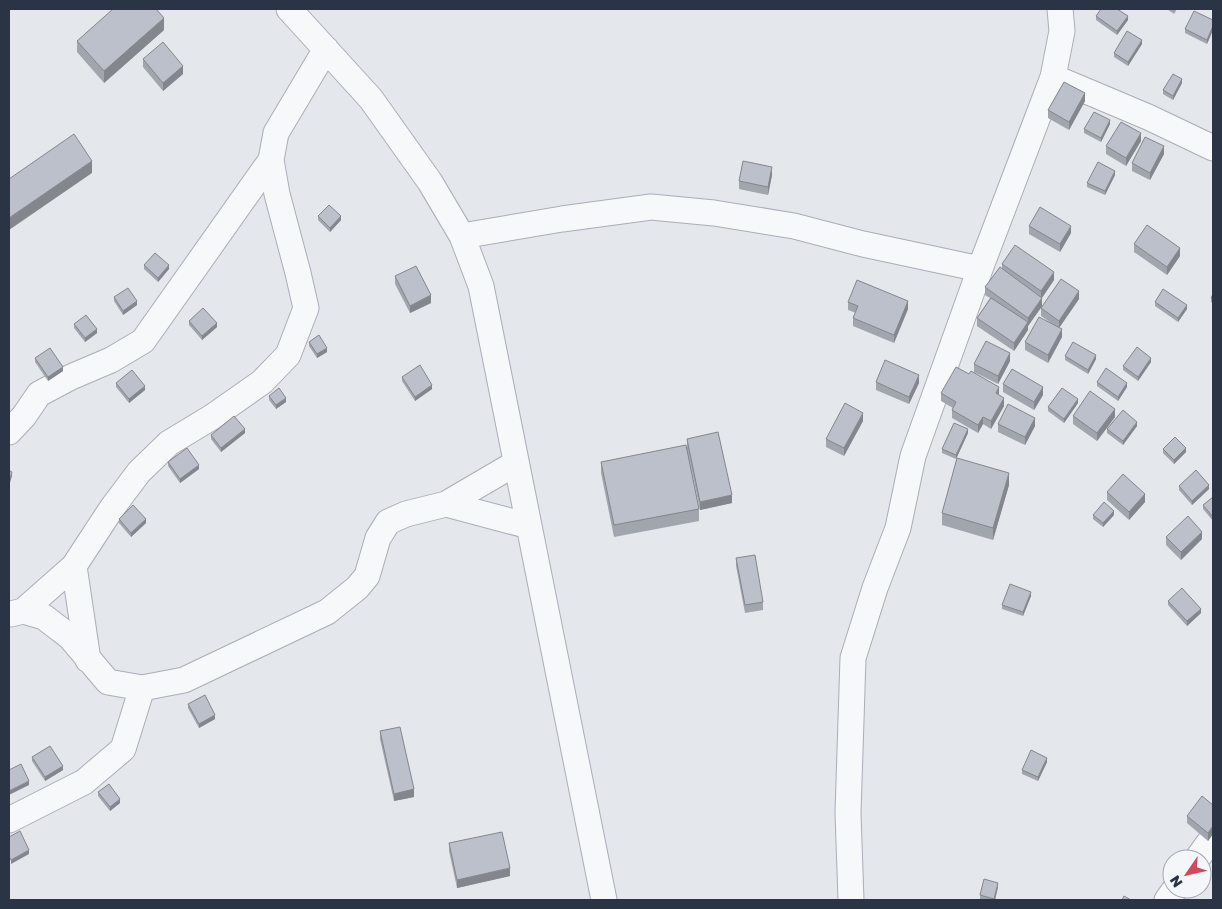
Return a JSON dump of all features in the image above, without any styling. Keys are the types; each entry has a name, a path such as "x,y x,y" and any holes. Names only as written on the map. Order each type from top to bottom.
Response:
{"street":[{"path":"290,9 371,99 430,182 462,236 481,286 604,900"},
{"path":"851,900 848,813 853,658 875,588 898,528 912,456 1053,77 1062,31 1060,9"},
{"path":"16,613 74,566 112,508 139,472 169,443 212,417 262,382 288,355 306,308 277,194 271,160 276,133 326,50"},
{"path":"1053,77 1148,117 1213,148"},
{"path":"9,432 24,416 40,394 71,377 111,360 143,342 271,160"},
{"path":"462,236 562,219 651,207 714,213 794,226 863,244 980,269"},
{"path":"16,613 44,617 70,637 108,682 142,688 184,680 327,612 357,588 367,576 378,538 388,522 406,514 446,504 516,463"},
{"path":"446,504 529,526"},
{"path":"74,566 88,660"},
{"path":"9,820 84,782 123,749 142,688"},
{"path":"1204,849 1213,837"}],"building":[{"path":"113,9 156,9 164,18 104,71 77,41"},
{"path":"1101,9 1117,9 1128,16 1117,31 1096,16"},
{"path":"1194,11 1213,20 1213,26 1207,40 1185,29"},
{"path":"1127,31 1142,40 1128,62 1114,53"},
{"path":"163,42 183,66 163,83 143,59"},
{"path":"1173,74 1182,79 1173,96 1163,90"},
{"path":"1064,82 1085,93 1069,122 1048,110"},
{"path":"1094,112 1110,120 1101,138 1084,129"},
{"path":"1121,122 1141,133 1126,158 1106,146"},
{"path":"74,134 92,161 9,218 9,179"},
{"path":"1145,137 1164,146 1150,173 1132,163"},
{"path":"743,161 772,167 768,187 739,181"},
{"path":"1098,162 1115,171 1105,191 1087,183"},
{"path":"329,205 341,216 330,228 318,216"},
{"path":"1040,207 1071,226 1060,244 1029,226"},
{"path":"1147,225 1180,248 1167,267 1134,244"},
{"path":"1015,245 1054,272 1041,291 1002,264"},
{"path":"155,253 169,265 158,278 144,265"},
{"path":"416,266 431,295 410,306 395,276"},
{"path":"1000,267 1042,298 1028,318 985,287"},
{"path":"1061,279 1079,291 1059,321 1041,308"},
{"path":"857,280 908,301 894,335 853,318 858,306 848,302"},
{"path":"128,288 137,301 123,311 114,297"},
{"path":"1163,289 1187,305 1178,318 1155,302"},
{"path":"991,298 1028,322 1014,343 977,318"},
{"path":"203,308 217,323 202,336 189,321"},
{"path":"86,315 97,329 85,338 74,324"},
{"path":"1039,317 1062,329 1048,355 1025,342"},
{"path":"319,335 327,348 317,354 309,342"},
{"path":"986,341 1010,353 998,376 974,364"},
{"path":"1073,342 1096,355 1088,370 1065,356"},
{"path":"1137,347 1151,358 1138,377 1123,366"},
{"path":"50,348 63,367 48,377 35,358"},
{"path":"885,360 919,375 909,397 876,382"},
{"path":"420,365 432,385 415,397 402,377"},
{"path":"956,367 969,374 971,371 999,387 996,393 1004,398 991,421 983,417 978,425 952,410 956,402 941,393"},
{"path":"1106,368 1127,383 1118,397 1097,382"},
{"path":"1012,369 1043,387 1034,402 1003,384"},
{"path":"132,370 145,386 129,399 116,383"},
{"path":"279,388 286,398 276,405 269,396"},
{"path":"1062,388 1078,399 1064,419 1048,407"},
{"path":"1090,391 1115,409 1097,433 1073,416"},
{"path":"845,403 863,413 844,448 826,439"},
{"path":"1008,404 1035,418 1025,437 998,424"},
{"path":"1123,410 1137,422 1123,441 1107,429"},
{"path":"234,416 245,429 221,448 211,435"},
{"path":"954,423 968,429 956,455 942,449"},
{"path":"718,432 732,495 700,502 687,439"},
{"path":"1175,437 1186,448 1174,460 1163,449"},
{"path":"686,445 699,509 614,525 601,462"},
{"path":"187,448 199,465 180,479 168,462"},
{"path":"957,458 1009,473 993,528 942,513"},
{"path":"9,470 12,472 9,482"},
{"path":"1196,470 1209,485 1192,501 1179,486"},
{"path":"1123,474 1145,494 1129,512 1107,492"},
{"path":"1213,497 1213,517 1203,505"},
{"path":"1104,502 1114,511 1103,523 1093,515"},
{"path":"133,505 146,519 131,533 119,519"},
{"path":"1188,516 1202,532 1181,552 1166,537"},
{"path":"755,555 763,602 745,605 736,558"},
{"path":"1010,584 1031,592 1023,612 1002,605"},
{"path":"1182,588 1201,609 1187,621 1168,601"},
{"path":"205,695 215,715 199,724 188,704"},
{"path":"400,727 414,789 394,794 380,731"},
{"path":"50,746 63,766 45,777 32,757"},
{"path":"1031,750 1047,758 1038,777 1022,770"},
{"path":"21,764 29,781 9,791 9,770"},
{"path":"109,784 120,799 110,807 98,792"},
{"path":"1202,796 1213,805 1213,826 1208,833 1187,816"},
{"path":"20,831 29,850 11,860 9,856 9,837"},
{"path":"502,832 510,868 457,880 449,843"},
{"path":"984,879 998,883 994,899 980,895"},
{"path":"1124,896 1131,900 1122,900"}]}
